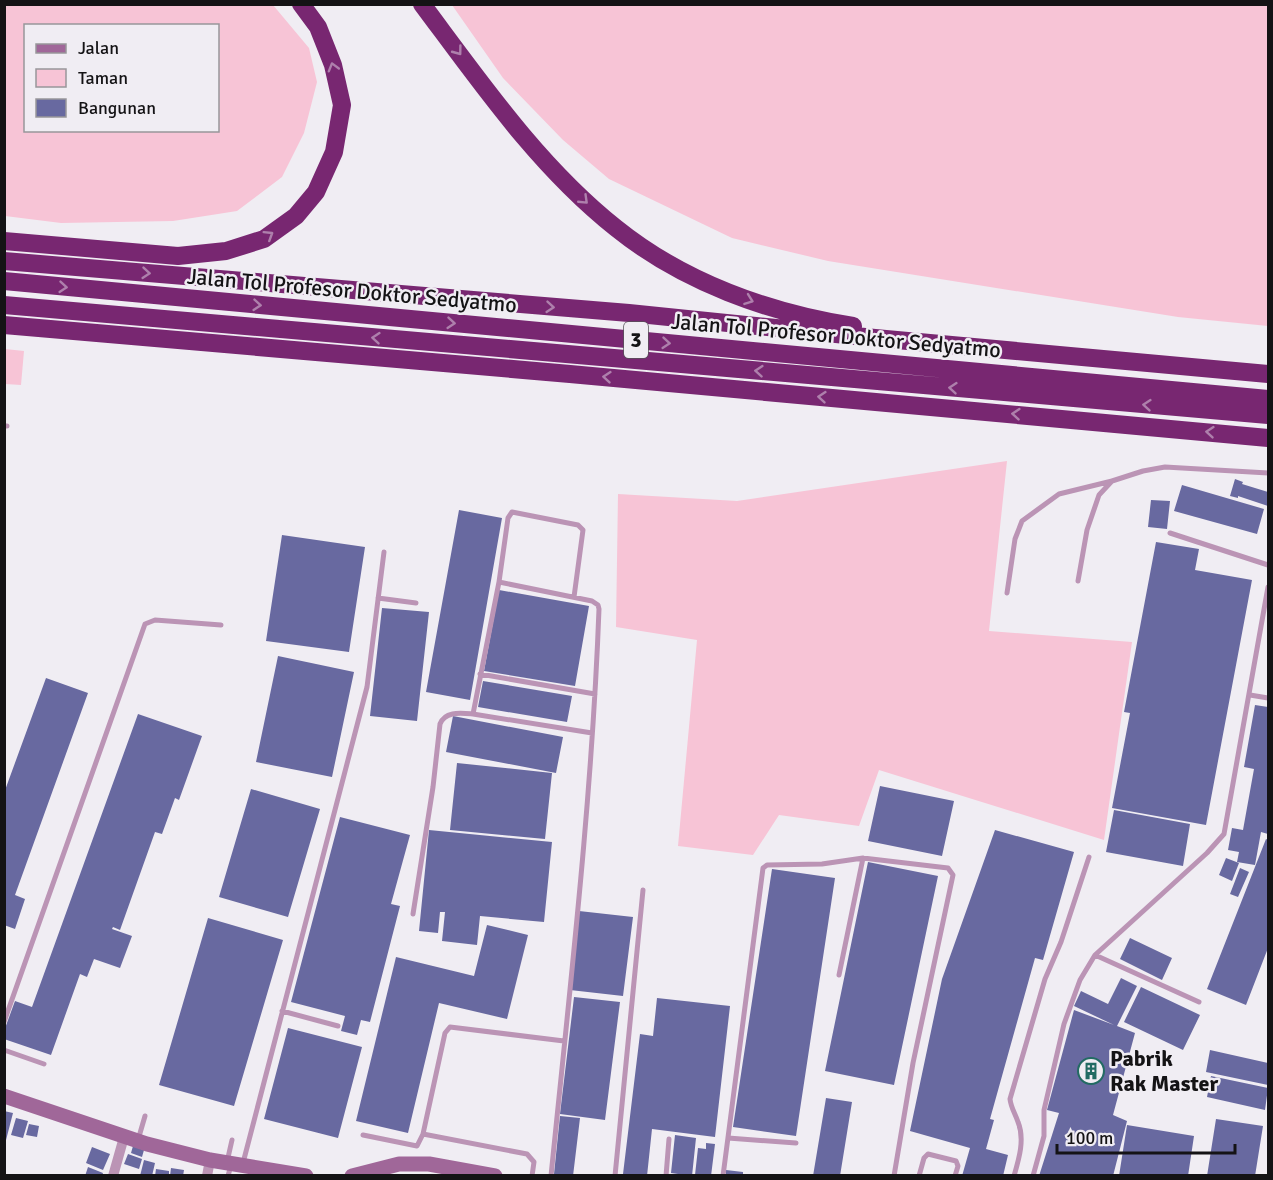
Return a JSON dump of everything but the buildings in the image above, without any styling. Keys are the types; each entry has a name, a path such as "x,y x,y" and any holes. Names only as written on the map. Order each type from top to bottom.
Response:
{"highway":[{"path":"4,241 178,256 226,251 264,239 296,216 316,192 334,152 342,105 333,65 318,27 301,4"},
{"path":"423,4 525,136 586,203 616,229 650,253 689,275 765,306 810,318 851,325 1269,373"},
{"name":"Jalan Tol Profesor Doktor Sedyatmo","path":"4,261 629,314 1269,373"},
{"name":"Jalan Tol Profesor Doktor Sedyatmo","path":"4,282 1269,399"},
{"name":"Jalan Tol Profesor Doktor Sedyatmo","path":"4,305 1269,415"},
{"name":"3","path":"4,325 1269,438"}],"main road":[{"path":"4,1096 131,1139 232,1167 306,1176"},
{"path":"352,1176 399,1164 427,1170 495,1176"}],"street":[{"path":"113,1176 131,1139"},
{"path":"207,1176 210,1160"}],"lane":[{"path":"1007,593 1015,539 1022,521 1059,494 1165,467 1269,473"},
{"path":"1078,581 1087,530 1099,495 1112,481"},
{"path":"472,714 499,582 510,514 515,511 578,525 583,530 574,597"},
{"path":"1170,533 1269,565"},
{"path":"232,1167 282,1011 367,687 384,552"},
{"path":"499,582 592,601 598,605 595,693 579,895 551,1176"},
{"path":"1033,1176 1044,1136 1044,1110 1064,1024 1080,980 1095,955 1207,853 1224,834 1269,587"},
{"path":"378,598 417,603"},
{"path":"4,1022 145,624 155,620 220,625"},
{"path":"480,674 595,693"},
{"path":"1250,695 1269,698"},
{"path":"413,914 440,724 444,716 472,714 592,733"},
{"path":"1014,1176 1021,1149 1021,1132 1011,1108 1010,1099 1046,979 1089,856"},
{"path":"839,975 863,858"},
{"path":"723,1176 763,868 767,864 822,864 863,858 948,868 954,875 914,1063 894,1176"},
{"path":"615,1176 643,890"},
{"path":"1095,955 1199,1002"},
{"path":"282,1011 338,1026"},
{"path":"363,1135 417,1146 423,1134 445,1033 450,1027 564,1041"},
{"path":"4,1050 44,1064"},
{"path":"131,1139 145,1116"},
{"path":"423,1134 526,1154 534,1162 532,1176"},
{"path":"728,1138 796,1143"},
{"path":"666,1176 669,1139"},
{"path":"232,1140 232,1167"},
{"path":"919,1176 924,1158 928,1154 956,1161 958,1166 955,1176"}],"green space":[{"path":"5,4 273,5 309,48 317,82 304,133 282,177 237,211 173,221 61,223 5,216"},
{"path":"452,5 1268,5 1268,326 1178,317 828,261 732,238 609,179 563,140 503,78"},
{"path":"5,349 24,351 21,385 5,384"},
{"path":"1007,461 989,631 1132,642 1104,840 879,770 859,826 779,815 753,855 678,846 697,640 616,627 618,494 737,501"}],"place":[{"name":"Pabrik Rak Master","path":"1091,1071"}]}
